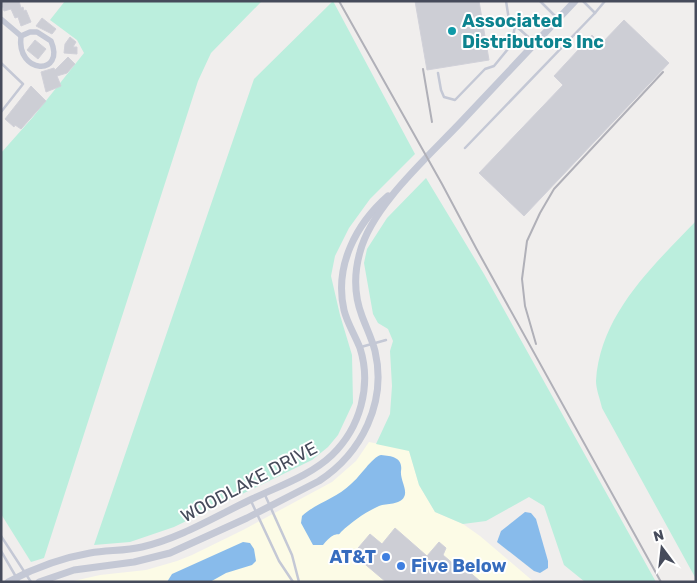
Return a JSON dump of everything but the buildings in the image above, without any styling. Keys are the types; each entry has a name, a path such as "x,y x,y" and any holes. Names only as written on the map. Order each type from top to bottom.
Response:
{"street":[{"name":"WOODLAKE DRIVE","path":"8,582 18,580 26,573 50,563 73,556 140,547 164,541 187,532 314,468 331,456 345,440 357,418 364,394 365,370 359,347 344,310 342,284 345,262 352,241 361,226 378,206 398,188 575,1"},
{"path":"1,19 21,36 23,56 32,64 39,67 46,66 52,62 54,51 51,41 37,32 30,32 21,36"},
{"name":"WOODLAKE DRIVE","path":"39,582 74,570 158,557 193,544 326,477 340,466 357,445 369,423 377,394 377,364 373,344 358,300 356,284 358,263 363,242 369,229 398,188"}],"lane":[{"path":"506,1 509,20 535,44"},
{"path":"540,1 558,19"},
{"path":"583,1 594,13"},
{"path":"465,148 605,1"},
{"path":"438,73 444,97 455,100 485,69 494,66 512,44 515,25"},
{"path":"1,63 23,84 1,112"},
{"path":"359,347 386,340"},
{"path":"264,493 292,555 300,582"},
{"path":"250,500 284,569 293,582"},
{"path":"1,536 31,582"},
{"path":"1,550 18,580"}],"shaded area":[{"path":"369,442 409,450 419,485 435,512 463,524 480,536 534,582 69,582 100,575 146,570 192,555 332,482 356,461"}],"green space":[{"path":"65,1 262,1 211,53 198,81 44,558 31,562 1,514 1,153 33,117 84,53 77,40 50,20"},
{"path":"333,1 415,154 370,199 349,228 335,256 331,276 352,355 353,403 338,435 328,447 312,460 174,527 130,542 94,545 254,79"},
{"path":"426,178 484,274 656,582 585,582 564,565 544,506 529,497 486,521 463,524 435,512 419,485 409,451 376,444 390,414 392,386 390,351 393,341 388,329 378,323 373,314 364,263 367,249 387,218"},
{"path":"696,221 696,579 602,408 596,381 600,357 607,334 618,313 631,293 647,274"}],"water":[{"path":"381,455 399,460 405,491 402,500 379,506 364,514 339,534 331,537 323,545 313,545 301,523 302,516 345,489 355,481 374,459"},
{"path":"525,512 531,513 536,519 548,561 548,568 540,573 534,571 497,542 501,531"},
{"path":"243,542 250,543 254,549 256,561 252,565 226,573 210,582 167,582 172,574"}],"railway":[{"path":"339,1 661,582"},
{"path":"423,69 432,122"},
{"path":"536,344 525,306 522,279 527,241 540,213 554,189 663,72"}],"place":[{"name":"Associated Distributors Inc","path":"452,31"},
{"name":"AT&T","path":"386,557"},
{"name":"Five Below","path":"401,566"}]}
